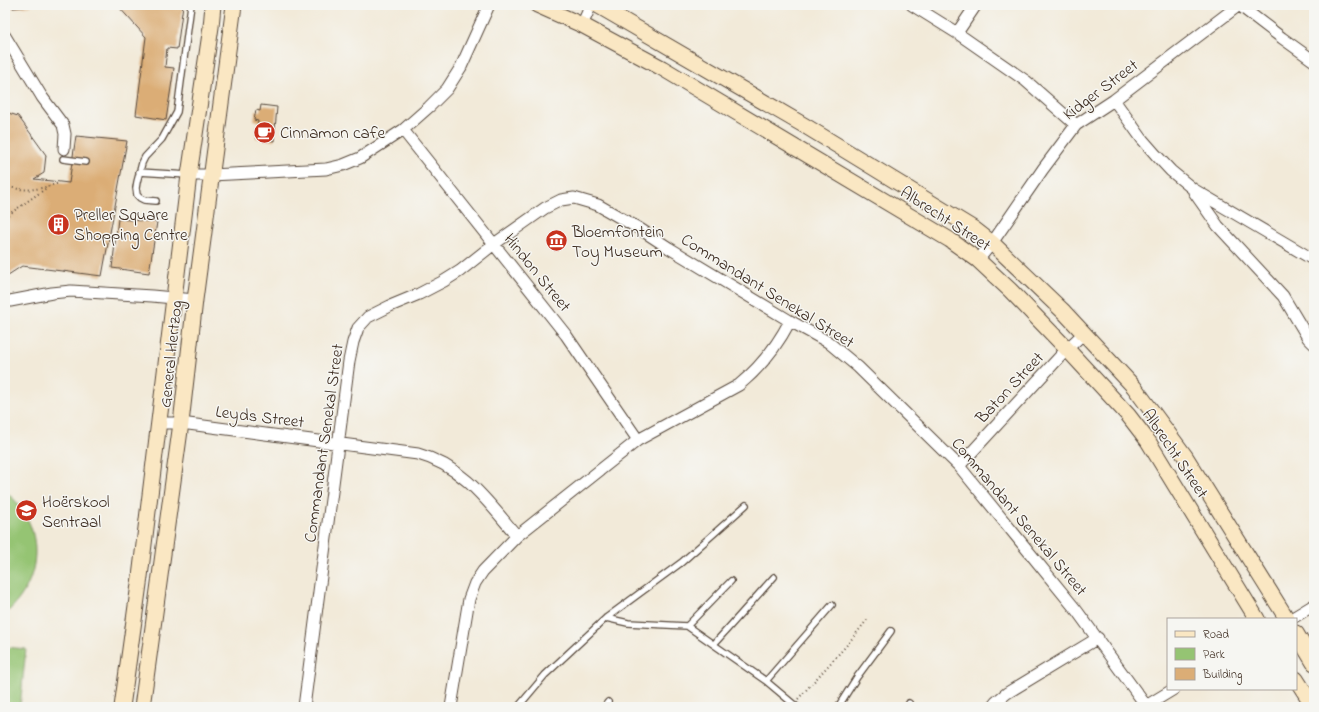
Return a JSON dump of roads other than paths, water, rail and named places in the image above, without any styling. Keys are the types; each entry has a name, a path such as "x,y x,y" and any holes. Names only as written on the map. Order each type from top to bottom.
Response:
{"street":[{"name":"General Hertzog","path":"122,707 140,577 189,174 213,5"},
{"name":"General Hertzog","path":"142,707 181,423 195,300 234,5"},
{"path":"189,174 211,175 332,168 344,165 360,158 403,130 447,89 461,67 489,5"},
{"name":"Albrecht Street","path":"538,5 582,25 662,68 950,240 978,260 1010,290 1128,415 1148,441 1256,618"},
{"path":"582,25 591,5"},
{"name":"Albrecht Street","path":"597,5 807,127 974,229 992,243 1064,312 1134,387 1192,467 1286,618"},
{"path":"912,5 957,33 1026,81 1076,125"},
{"path":"957,33 976,5"},
{"path":"1239,5 1314,61"},
{"name":"Kidger Street","path":"978,260 992,243 1043,169 1076,125 1114,100 1239,5"},
{"path":"5,36 42,96 63,125 65,134 63,154"},
{"path":"1114,100 1142,139 1156,155 1171,171 1193,189 1314,260"},
{"name":"Hindon Street","path":"403,130 566,335 638,440"},
{"path":"1193,189 1218,226 1283,296 1308,338 1314,344"},
{"name":"Commandant Senekal Street","path":"304,707 349,361 358,328 368,317 444,282 545,208 561,200 574,198 598,205 640,229 790,321 828,342 858,367 959,466 1098,638 1147,706"},
{"path":"5,302 70,291 195,300"},
{"path":"451,707 468,599 475,583 483,571 517,536 638,440 739,385 765,360 778,343 790,321"},
{"name":"Baton Street","path":"959,466 1067,349 1084,333"},
{"name":"Leyds Street","path":"159,423 181,423 418,454 431,457 460,474 517,536"},
{"path":"1173,481 1192,467"},
{"path":"1293,618 1314,605"},
{"path":"1297,635 1314,663"},
{"path":"992,707 1007,693 1098,638"},
{"path":"1297,681 1314,707"},
{"path":"1147,706 1172,690"}],"lane":[{"path":"156,201 144,200 137,194 136,188 139,172 145,157 162,139 177,112 191,5"},
{"path":"63,154 86,162"},
{"path":"139,172 189,174"},
{"path":"518,707 545,675 606,618 682,562 746,505"},
{"path":"714,644 774,577"},
{"path":"687,626 731,581"},
{"path":"766,681 832,605"},
{"path":"606,618 628,623 687,626 766,681 793,706"},
{"path":"838,707 857,677 891,631"}],"place":[{"name":"Cinnamon cafe","path":"265,132"},
{"name":"Preller Square Shopping Centre","path":"58,224"},
{"name":"Bloemfontein Toy Museum","path":"557,241"},
{"name":"Hoërskool Sentraal","path":"26,511"}]}
